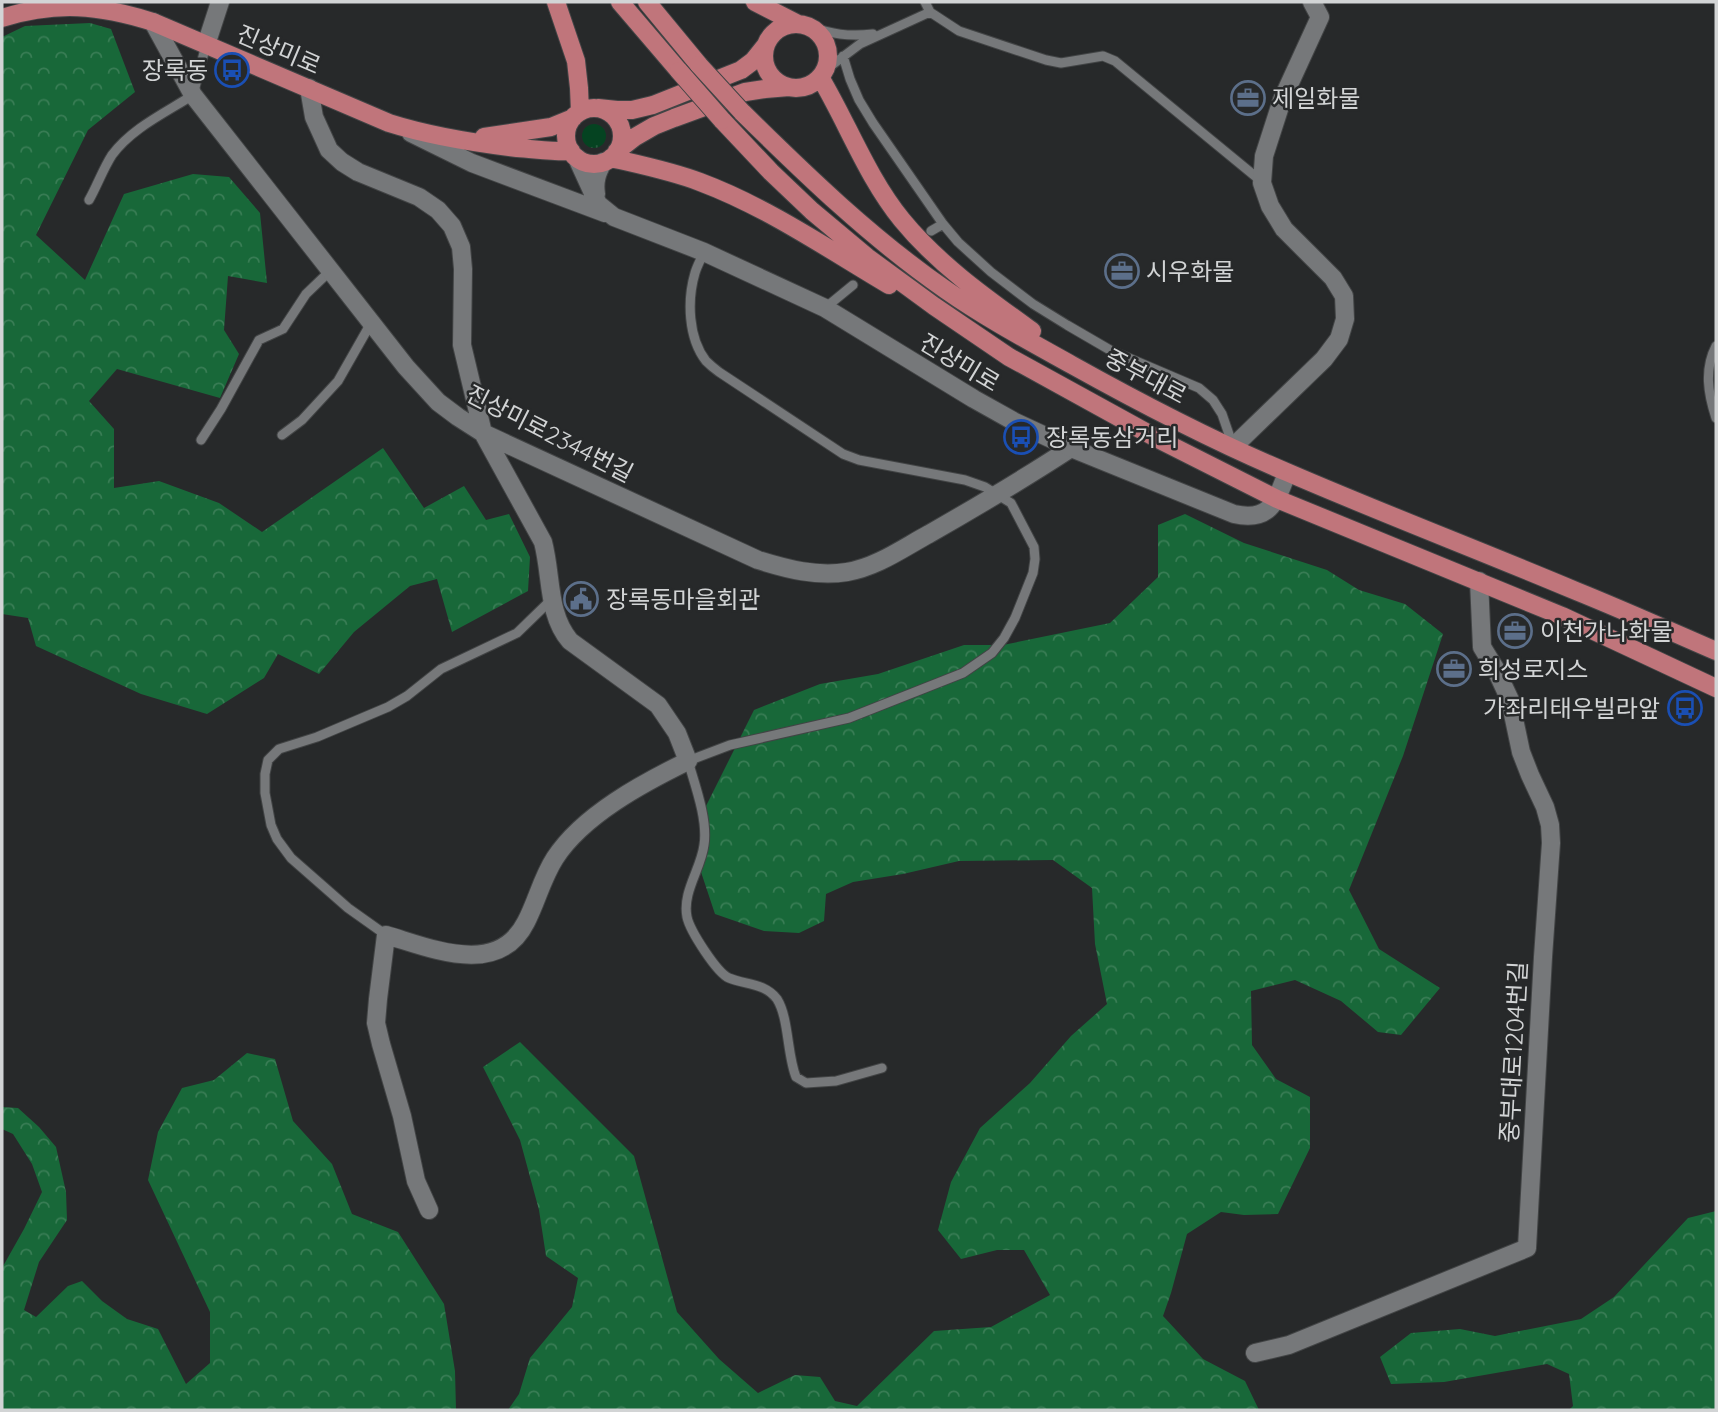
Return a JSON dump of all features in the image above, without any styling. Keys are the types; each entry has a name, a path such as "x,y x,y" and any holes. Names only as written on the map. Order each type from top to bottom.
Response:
{"main road":[{"path":"556,2 576,61 584,112"},
{"name":"중부대로","path":"620,2 722,120 812,211 867,257 1009,357 1160,440 1278,499 1562,616 1715,684"},
{"name":"중부대로","path":"647,2 742,112 805,174 904,259 988,317 1159,412 1287,473 1577,591 1716,651"},
{"path":"453,138 574,155 594,164 611,157 635,137 654,126 674,118 745,92 809,85 822,74 827,60 824,40 817,32 755,2"},
{"name":"진상미로","path":"2,18 46,7 76,6 126,14 153,22 389,123 453,138"},
{"path":"453,138 481,138 526,132 551,127 584,112 632,110 653,105 741,70 752,61 778,29 787,25 803,25"},
{"path":"765,46 764,57 771,76 789,87"},
{"path":"822,74 884,195 902,220 947,265 986,298 1091,375"},
{"path":"574,155 567,143 568,125 584,112 607,111 620,124 622,133 621,142 611,157"},
{"path":"611,157 699,182 776,217 1009,357"}],"street":[{"path":"206,45 220,2"},
{"path":"1233,447 1324,359 1339,339 1345,319 1344,296 1333,278 1284,229 1270,206 1262,183 1264,156 1282,100 1320,17 1312,2"},
{"name":"진상미로2344번길","path":"153,22 193,95 406,367 438,402 483,433 758,560 786,569 816,574 847,572 873,564 999,494 1071,448"},
{"path":"309,88 314,117 329,150 358,172 419,197 438,210 452,226 461,247 462,258 462,345 483,433 542,542 548,559 554,614 561,631 570,641 658,705 677,733 688,761 654,778 580,828 555,858 526,922 508,945 481,955 460,954 386,935 376,1023 402,1116 416,1181 429,1210"},
{"path":"389,123 472,163 614,217"},
{"path":"574,155 598,204"},
{"path":"598,204 594,184 596,174 611,157"},
{"name":"진상미로","path":"598,204 614,217 704,252 825,308 974,399 1071,448 1245,517 1266,513 1278,499"},
{"path":"1278,499 1287,473"},
{"name":"중부대로1204번길","path":"1255,1353 1289,1345 1527,1248 1550,825 1521,752 1510,700 1482,647 1479,581"}],"lane":[{"path":"925,2 929,12 959,32 1046,60 1061,63 1103,56 1115,61 1262,183"},
{"path":"822,74 860,44 929,12"},
{"path":"803,25 842,36 885,32"},
{"path":"89,200 111,157 125,140 193,95 206,45"},
{"path":"843,55 859,100 958,242 991,272 1066,325 1110,349 1199,388 1213,400 1222,414 1233,447"},
{"path":"931,231 943,224"},
{"path":"704,252 695,274 692,293 692,330 706,361 843,454 859,460 965,480 999,494 1011,503 1034,547 1033,573 1004,638 992,653 963,673 849,718 730,745 688,761 701,802 704,833 704,845 687,900 687,917 692,930 727,978 760,986 771,992 779,1002 791,1065 796,1077 806,1083 836,1081 882,1069"},
{"path":"201,440 259,340 283,329 306,294 330,271"},
{"path":"825,308 853,285"},
{"path":"282,435 302,419 338,381 371,323"},
{"path":"1716,346 1709,369 1716,418"},
{"path":"386,935 348,908 292,858 277,839 271,825 265,793 268,760 279,749 317,737 388,707 407,696 441,669 517,633 552,598"}],"green space":[{"path":"90,23 111,29 135,92 88,130 36,235 85,280 124,194 193,174 229,177 260,213 267,283 228,276 224,330 239,354 220,398 117,369 89,401 114,429 114,488 159,481 219,503 262,532 383,448 424,508 464,486 486,520 509,514 530,557 528,591 452,632 437,579 410,586 354,632 319,674 278,654 264,678 207,714 141,694 36,646 28,618 2,614 2,37 25,26"},
{"path":"594,124 603,127 606,136 603,145 594,148 585,145 582,136 585,127"},
{"path":"1185,514 1244,543 1327,570 1359,590 1405,604 1443,634 1403,756 1349,890 1379,949 1440,988 1401,1035 1378,1032 1341,1001 1295,980 1251,991 1252,1045 1276,1079 1310,1097 1310,1148 1278,1214 1244,1215 1221,1212 1187,1234 1163,1316 1203,1359 1245,1381 1259,1410 508,1410 519,1394 530,1358 572,1307 578,1278 546,1256 539,1210 520,1140 483,1067 520,1042 634,1156 677,1312 719,1359 758,1393 795,1375 820,1377 835,1401 857,1406 934,1331 991,1327 1050,1295 1024,1250 997,1250 961,1259 938,1230 951,1182 980,1128 1030,1083 1071,1036 1107,1004 1095,944 1092,888 1053,860 959,861 853,882 826,894 824,921 799,933 764,931 715,914 700,869 700,818 754,710 820,684 878,674 964,645 1003,645 1110,623 1158,577 1158,525"},
{"path":"247,1053 275,1059 293,1121 332,1164 352,1214 398,1232 444,1304 455,1371 456,1410 2,1410 2,1268 42,1192 32,1164 13,1134 2,1129 2,1107 18,1108 56,1147 66,1192 67,1220 39,1262 24,1310 36,1317 68,1286 82,1281 102,1301 127,1319 158,1329 186,1384 210,1363 210,1312 148,1180 158,1132 182,1088 214,1080"},
{"path":"1716,1211 1716,1410 1569,1410 1573,1406 1569,1374 1547,1364 1444,1382 1391,1384 1380,1357 1411,1333 1460,1329 1495,1336 1581,1319 1614,1297 1688,1218"}],"place":[{"name":"장록동","path":"232,70"},
{"name":"제일화물","path":"1248,98"},
{"name":"시우화물","path":"1122,271"},
{"name":"장록동삼거리","path":"1021,437"},
{"name":"장록동마을회관","path":"581,599"},
{"name":"이천가나화물","path":"1515,631"},
{"name":"희성로지스","path":"1454,669"},
{"name":"가좌리태우빌라앞","path":"1685,708"}]}
